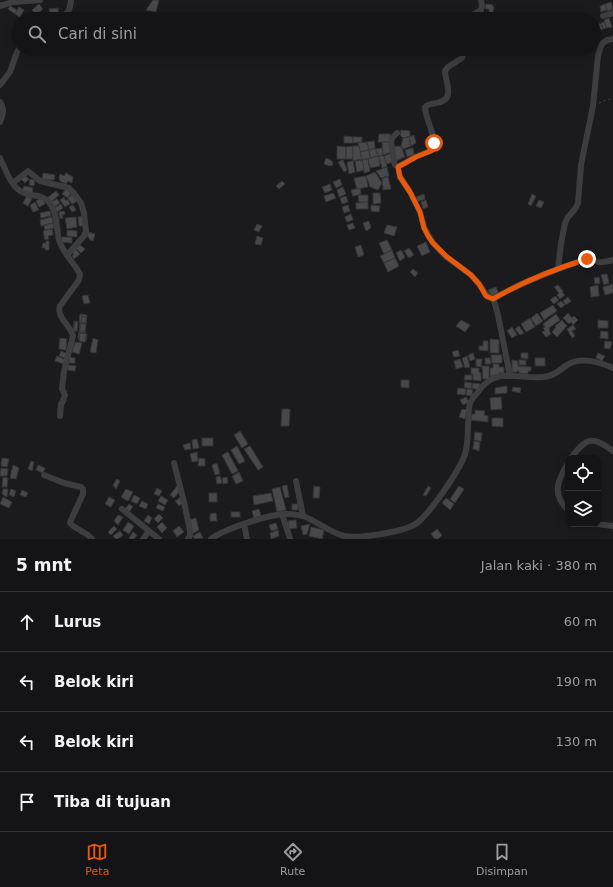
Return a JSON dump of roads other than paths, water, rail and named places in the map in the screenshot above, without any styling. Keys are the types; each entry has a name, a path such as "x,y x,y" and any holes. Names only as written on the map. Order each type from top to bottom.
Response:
{"street":[{"path":"3,3 40,0"},
{"path":"68,12 70,9 71,0"},
{"path":"477,12 481,10 482,0"},
{"path":"603,16 613,13"},
{"path":"601,46 607,40 613,39"},
{"path":"0,85 10,72 16,56"},
{"path":"398,167 434,148 425,107 429,104 440,102 446,98 448,92 445,71 446,68 463,56"},
{"path":"558,269 565,223 568,217 575,210 578,203 581,165 593,106 598,56"},
{"path":"0,102 3,111 0,122"},
{"path":"397,133 392,138 395,165 398,167 400,177 410,192 420,212 424,228 428,236 449,259 471,275 479,284 486,296 493,299 498,316 510,376"},
{"path":"0,158 18,190 24,194 42,197 50,204 56,218 60,241 67,255 80,274 79,280 60,306 59,310 60,314 72,331 73,336 64,371 62,389 65,396 61,404 60,416"},
{"path":"13,183 28,171 40,181 68,187 73,192 83,209 86,229 84,236 67,255"},
{"path":"493,299 558,269 590,258 601,262 613,260"},
{"path":"211,539 223,532 244,524 269,516 282,514 303,516 339,534 350,537 399,531 412,526 418,522 436,501 464,456 470,403 473,397 492,379 510,376 524,378 548,376 558,372 569,364 581,361 598,363 613,368"},
{"path":"573,455 586,442 591,441 598,442 613,451"},
{"path":"174,463 190,531 190,536 188,539"},
{"path":"565,468 557,487 558,496 565,507"},
{"path":"44,475 64,483 81,487 83,489 83,494 70,523 92,539"},
{"path":"296,481 303,516"},
{"path":"122,509 159,539"},
{"path":"282,514 290,539"},
{"path":"244,524 247,539"},
{"path":"601,524 613,526"},
{"path":"143,539 149,531"}]}
